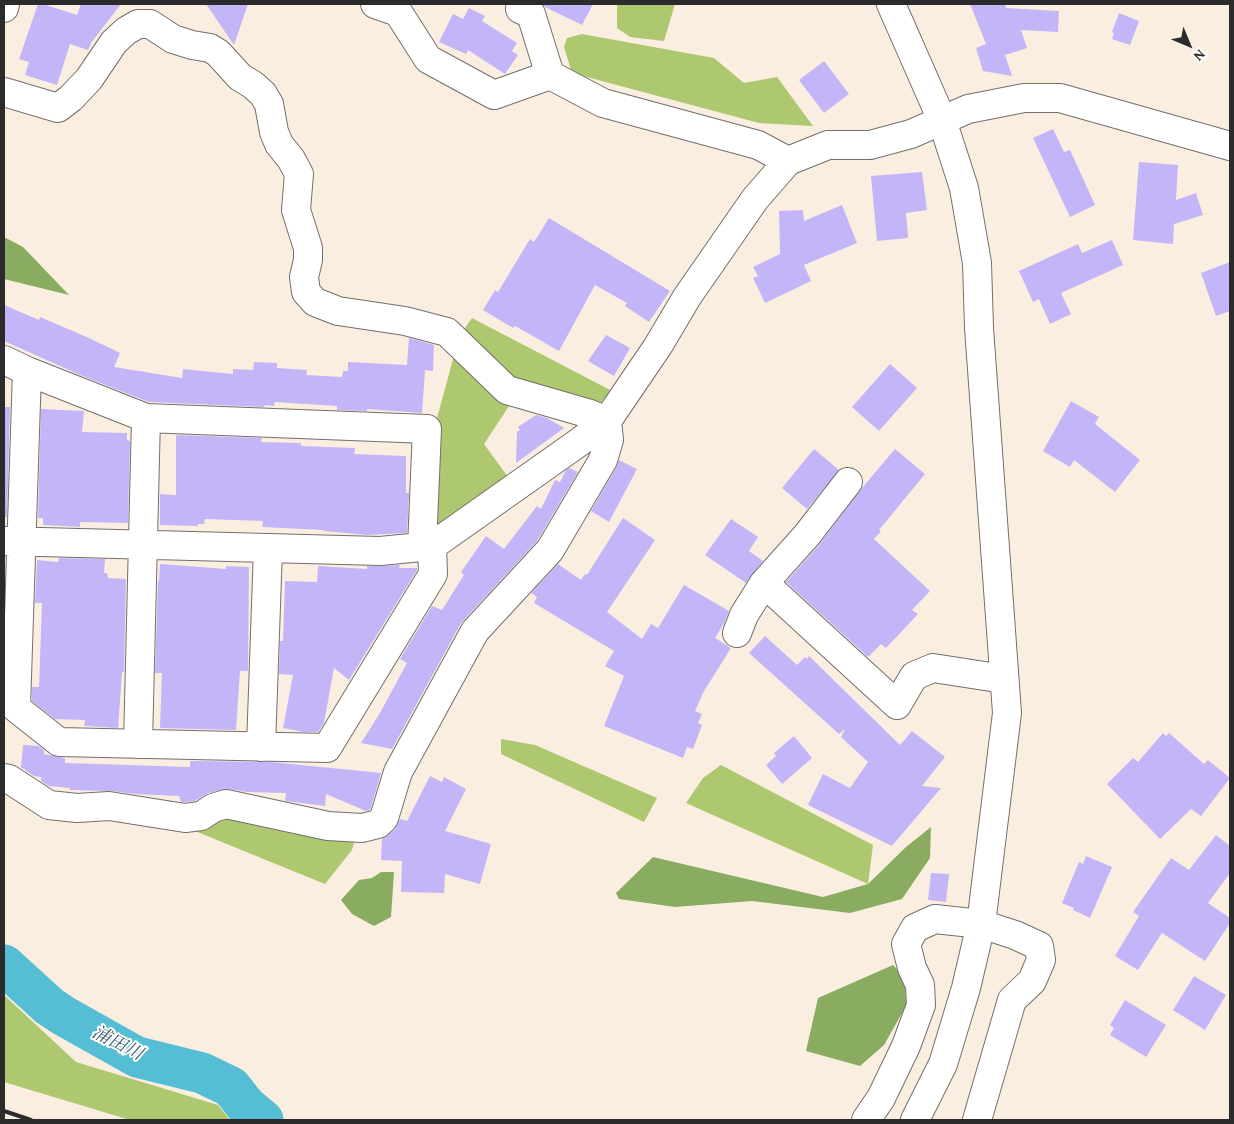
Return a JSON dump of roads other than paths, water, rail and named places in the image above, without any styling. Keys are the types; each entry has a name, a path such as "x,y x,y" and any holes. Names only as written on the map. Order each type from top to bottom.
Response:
{"street":[{"path":"4,8 5,4"},
{"path":"375,4 398,12 428,59 494,95 550,75"},
{"path":"522,4 520,9 531,14 550,75 603,103 758,145 788,161"},
{"path":"891,4 942,120 964,188 977,263 979,328 1007,713 981,924 966,988 942,1064 915,1120"},
{"path":"4,92 58,108 90,79 114,42 126,31 138,24 150,24 173,39 210,48 218,53 240,77 263,94 270,104 274,132 279,144 291,159 299,174 296,210 308,248 308,260 304,277 306,292 315,302 338,311 405,321 446,332 452,335 507,390 590,414 607,421"},
{"path":"13,541 380,551 427,547 607,421 658,346 687,297 755,199 788,161 828,145 870,145 903,136 968,109 1024,98 1060,98 1230,146"},
{"path":"15,366 146,418 427,429 427,547 434,574 327,748 59,742 10,708 15,366"},
{"path":"138,744 146,418"},
{"path":"4,778 9,779 49,805 77,808 109,806 186,818 201,816 213,808 226,804 328,826 362,828 378,824 384,818 398,772 475,631 550,550 567,524 602,460 609,440 607,421"},
{"path":"737,633 744,615 764,583 807,535 848,482"},
{"path":"261,747 268,548"},
{"path":"764,583 897,705 914,676 933,668 1004,679"},
{"path":"866,1120 880,1098 906,1046 921,1005 920,985 912,968 906,944 916,928 934,919 981,924 1015,935 1039,946 1041,960 1032,981 1012,1000 977,1120"}],"waterway":[{"name":"浦田川","path":"4,965 49,1006 64,1016 137,1057 202,1073 231,1087 246,1106 263,1120"}],"railway":[{"path":"4,1111 31,1120"}]}
